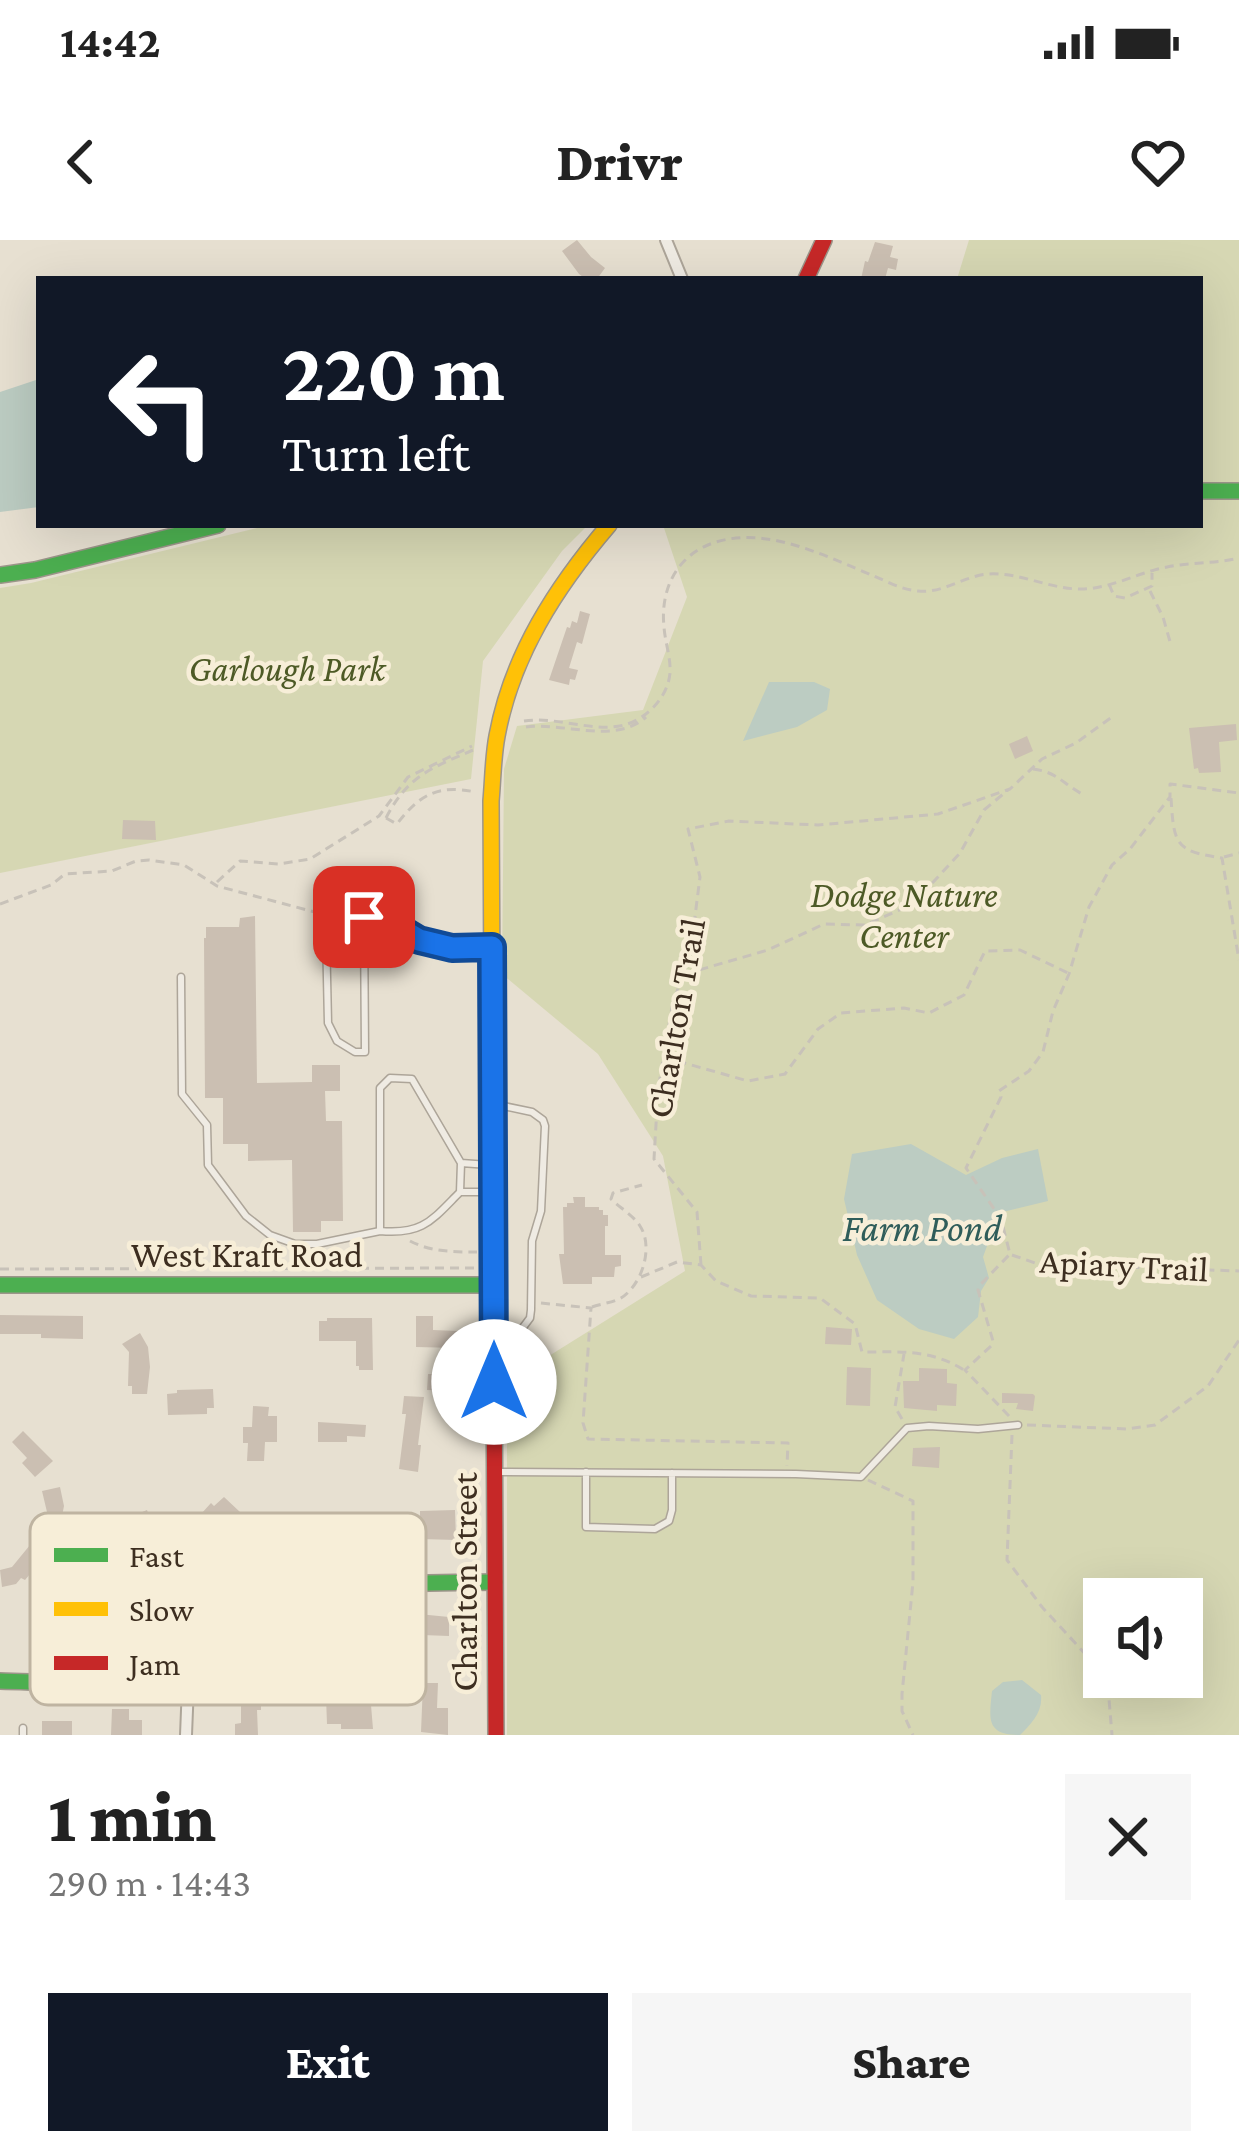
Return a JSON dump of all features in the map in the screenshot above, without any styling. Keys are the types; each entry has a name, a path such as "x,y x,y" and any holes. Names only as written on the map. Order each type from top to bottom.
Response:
{"street":[{"path":"666,240 681,276"},
{"path":"807,276 824,240"},
{"path":"1203,491 1239,491"},
{"path":"0,574 35,571 206,528"},
{"name":"Charlton Street","path":"496,1735 491,801 497,731 514,669 545,605 606,528"},
{"name":"West Kraft Road","path":"0,1285 494,1285"},
{"path":"426,1583 495,1582"},
{"path":"0,1681 30,1681"},
{"path":"186,1735 188,1705"}],"lane":[{"path":"364,917 365,1052 355,1052 337,1041 328,1023 326,932 334,918 364,917 389,922 419,940 452,948 492,947"},
{"path":"181,977 182,1094 208,1125 208,1165 245,1216 270,1235 295,1244 423,1228 460,1192 461,1163 412,1079 390,1078 380,1088 380,1232"},
{"path":"493,1103 532,1112 544,1126 541,1210 532,1241 530,1318 514,1334 494,1337"},
{"path":"461,1163 493,1165"},
{"path":"460,1192 493,1192"},
{"path":"494,1472 861,1477 907,1428 978,1430 1015,1425"},
{"path":"586,1472 586,1527 655,1529 669,1521 673,1473"}],"path":[{"path":"525,724 624,730 644,721 667,686 670,670 663,622 667,585 687,558 719,541 758,538 780,543 916,591 1005,573 1076,589 1170,566 1239,558"},
{"path":"1109,584 1114,596 1122,598 1149,588 1154,581 1151,572"},
{"path":"1149,588 1171,645"},
{"path":"682,975 768,950 824,924 865,925 913,904 960,853 984,810 1042,759 1076,743 1112,717"},
{"path":"216,884 240,861 310,860 383,817 408,777 472,748"},
{"path":"1031,769 1053,772 1082,794"},
{"path":"1239,793 1170,784 1173,831 1180,844 1192,853 1222,858 1239,854"},
{"path":"383,817 397,824 419,800 447,789 476,793"},
{"name":"Charlton Trail","path":"700,1265 697,1212 654,1160 663,1057 672,1007 691,948 700,877 688,829 729,821 818,825 938,814 1010,789"},
{"path":"964,1370 991,1346 978,1291 1010,1254 1001,1219 966,1168 1001,1097 999,1091 1029,1071 1043,1052 1089,907 1112,865 1171,796"},
{"path":"1222,858 1239,960"},
{"path":"0,904 51,885 65,874 112,871 136,861 166,861 245,894 334,918"},
{"path":"663,1057 748,1081 785,1075 818,1029 841,1012 904,1008 929,1012 964,995 986,950 1020,950 1070,974"},
{"path":"641,1276 644,1232 611,1199 613,1193 642,1186"},
{"path":"397,1233 420,1246 445,1252 478,1252"},
{"name":"Apiary Trail","path":"1010,1254 1038,1264 1239,1271"},
{"path":"531,1302 591,1308 622,1297 641,1276 677,1262 700,1265 716,1281 751,1296 820,1298 855,1324 862,1352 944,1358 964,1370 1015,1425 1127,1429 1154,1425 1208,1386 1239,1340"},
{"path":"0,1269 478,1268"},
{"path":"591,1308 583,1423 588,1439 788,1443 787,1474"},
{"path":"905,1352 895,1406 907,1428"},
{"path":"1015,1425 1007,1560 1089,1658 1108,1700 1112,1735"},
{"path":"861,1477 913,1502 913,1582 902,1711 913,1735"}],"green space":[{"name":"Dodge Nature Center","path":"969,240 1239,240 1239,1735 507,1735 507,1382 685,1271 663,1156 598,1054 502,974 504,769 517,726 643,710 687,597 664,528 1203,528 1203,276 958,276"},
{"name":"Garlough Park","path":"257,528 585,528 562,551 483,661 471,779 0,873 0,588"}],"water":[{"path":"36,380 36,507 0,512 0,392"},
{"path":"769,682 814,682 830,689 827,710 797,727 743,741"},
{"name":"Farm Pond","path":"911,1144 966,1175 1002,1158 1038,1149 1048,1201 999,1213 983,1257 989,1278 981,1291 978,1317 954,1339 919,1329 877,1300 857,1255 844,1199 852,1154"},
{"path":"1022,1680 1041,1695 1038,1712 1020,1735 1001,1732 992,1724 992,1691 1003,1682"}],"building":[{"path":"577,240 605,268 599,276 582,276 562,251"},
{"path":"875,242 893,246 890,257 898,259 896,270 888,268 886,276 862,276"},
{"path":"580,611 590,614 569,668 578,670 575,680 570,679 569,685 549,680 567,627 572,621 577,623"},
{"path":"1236,724 1237,740 1219,742 1221,772 1194,769 1189,728"},
{"path":"1027,736 1033,751 1015,759 1009,744"},
{"path":"123,820 155,821 156,840 122,839"},
{"path":"255,916 257,1083 312,1082 312,1065 340,1065 340,1091 325,1091 326,1121 342,1121 343,1221 321,1221 321,1232 293,1232 292,1160 248,1161 248,1144 223,1144 223,1098 205,1098 206,927 239,927 240,918"},
{"path":"573,1197 585,1197 585,1207 599,1207 608,1215 605,1255 621,1255 614,1277 592,1277 592,1284 563,1284 559,1254 564,1254 563,1207 574,1203"},
{"path":"0,1315 83,1316 83,1339 0,1334"},
{"path":"416,1316 433,1316 433,1330 458,1331 457,1348 416,1347"},
{"path":"372,1318 373,1370 356,1366 356,1341 319,1341 319,1321"},
{"path":"826,1327 852,1329 851,1345 825,1344"},
{"path":"140,1333 148,1347 147,1394 132,1394 129,1352 122,1344"},
{"path":"847,1367 871,1368 870,1406 846,1405"},
{"path":"919,1368 947,1369 947,1383 957,1384 956,1406 937,1405 937,1411 904,1408 903,1381 919,1381"},
{"path":"428,1374 455,1374 455,1391 427,1390"},
{"path":"213,1389 214,1408 207,1408 207,1414 168,1415 167,1394"},
{"path":"1002,1393 1033,1394 1033,1411 1016,1409 1018,1403 1002,1403"},
{"path":"404,1396 424,1397 418,1472 399,1469"},
{"path":"253,1406 269,1407 268,1416 277,1416 277,1442 265,1442 264,1461 247,1461 248,1443 243,1443 243,1427 252,1427"},
{"path":"318,1422 366,1425 365,1437 318,1442"},
{"path":"23,1431 53,1461 35,1477 22,1463 27,1458 12,1442"},
{"path":"940,1447 939,1468 912,1466 913,1448"},
{"path":"60,1487 63,1513 47,1513 42,1491"},
{"path":"224,1497 240,1512 202,1513 211,1503 214,1506"},
{"path":"455,1510 456,1540 426,1539 426,1513 420,1511"},
{"path":"30,1545 30,1574 2,1587 0,1570 12,1567"},
{"path":"426,1615 449,1617 449,1636 426,1635"},
{"path":"426,1683 438,1683 437,1708 448,1708 448,1735 421,1732"},
{"path":"241,1705 261,1705 258,1735 235,1735 235,1724 241,1723"},
{"path":"326,1705 371,1705 373,1729 327,1724"},
{"path":"112,1709 129,1709 129,1720 142,1720 142,1735 111,1735"},
{"path":"42,1721 72,1721 72,1735 42,1735"}],"traffic: fast":[{"path":"1203,491 1239,491"},
{"path":"0,575 206,528"},
{"path":"0,1285 494,1285"},
{"path":"426,1584 495,1582"},
{"path":"0,1681 30,1682"}],"traffic: slow":[{"path":"494,1373 491,801 496,744 525,650 571,573 607,528"}],"traffic: jam":[{"path":"807,276 824,240"},
{"path":"494,1373 496,1735"}],"route":[{"path":"364,917 452,948 492,947 494,1382"}]}
